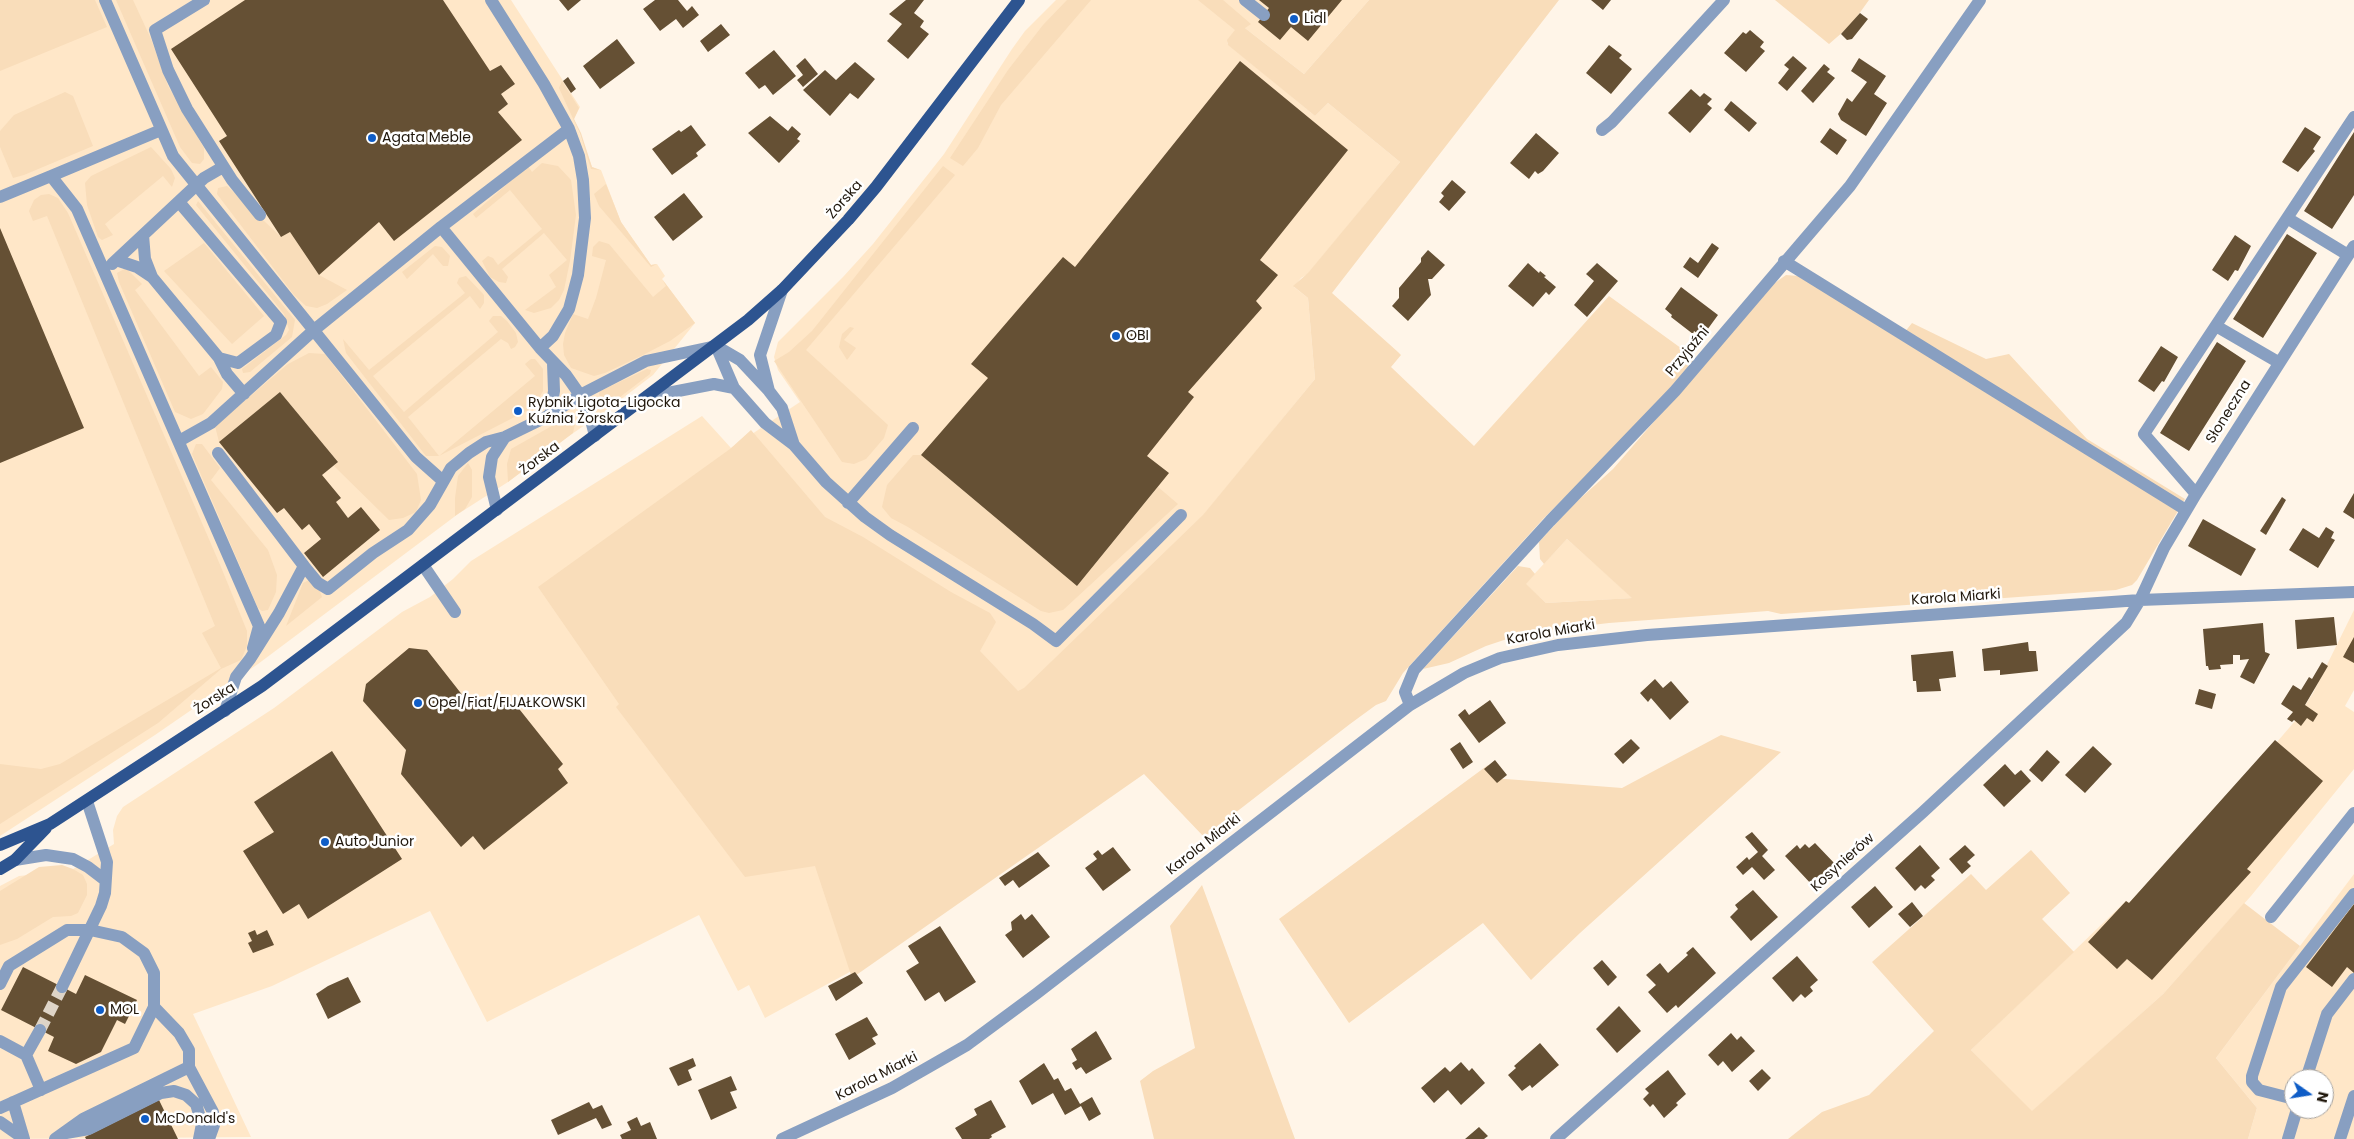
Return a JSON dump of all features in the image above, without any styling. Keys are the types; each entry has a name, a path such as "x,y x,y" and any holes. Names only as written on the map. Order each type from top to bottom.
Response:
{"main road":[{"name":"Żorska","path":"0,845 50,824 225,711 298,659 716,346 782,290 848,220 876,187 1020,0"},
{"name":"Żorska","path":"0,869 15,860 50,824"}],"street":[{"path":"106,0 173,156 416,457 443,481"},
{"path":"204,0 155,30 174,83 223,167 260,215"},
{"path":"491,0 544,84 569,129 579,156 583,180 585,218 582,252 569,309 553,336 540,348"},
{"path":"1245,0 1264,15"},
{"path":"1602,130 1612,122 1724,0"},
{"name":"Przyjaźni","path":"1410,705 1406,688 1414,670 1550,521 1675,391 1850,186 1980,0"},
{"path":"2196,494 2144,434 2354,117"},
{"path":"179,441 211,423 314,330 569,129"},
{"path":"0,197 161,130"},
{"path":"104,271 197,185 223,167"},
{"path":"51,176 77,209 259,626 250,659"},
{"path":"179,202 281,322 276,335 238,363 219,358"},
{"path":"2287,218 2351,250"},
{"path":"441,228 540,348 566,375 580,395 591,420 595,436"},
{"path":"143,235 145,259 152,277"},
{"name":"Słoneczna","path":"2140,600 2164,548 2186,510 2278,362 2351,250"},
{"path":"116,260 137,267 152,277 219,358 227,374 244,394"},
{"path":"1784,262 2186,510"},
{"path":"769,391 760,354 782,290"},
{"path":"2216,326 2278,362"},
{"path":"716,346 734,388 765,423 794,445 848,503 890,535 1033,624 1056,641 1181,515"},
{"path":"218,453 304,566 318,583 328,589 373,553 408,530 430,505 451,468 469,453 486,442 505,437 550,415 580,395 646,361 716,346 740,360 769,391 782,408 794,445"},
{"path":"550,415 554,391 553,363"},
{"path":"648,397 714,384 734,388"},
{"path":"848,503 913,428"},
{"path":"497,510 489,477 492,457 505,437"},
{"path":"423,565 455,612"},
{"path":"225,711 236,677 250,659 279,613 304,566"},
{"name":"Karola Miarki","path":"782,1139 904,1081 984,1033 1410,705 1446,682 1483,664 1520,652 1558,645 1647,635 2140,600 2354,592"},
{"name":"Kosynierów","path":"1556,1139 1923,812 2126,623 2140,600"},
{"path":"62,987 101,906 105,892 104,880 107,862 87,801"},
{"path":"2271,917 2354,813"},
{"path":"15,860 46,855 73,859 88,867 104,880"},
{"path":"2284,1097 2259,1090 2252,1082 2252,1076 2281,988 2354,894"},
{"path":"0,984 9,966 68,930 90,930 122,937 144,953 154,973 154,1006 134,1048 0,1108"},
{"path":"2309,1069 2327,1014 2354,979"},
{"path":"154,1006 178,1033 189,1050 189,1067 213,1112 214,1125 209,1139"},
{"path":"26,1055 40,1030"},
{"path":"0,1041 26,1055 41,1090"},
{"path":"60,1136 83,1119 189,1067"},
{"path":"60,1136 89,1129 161,1093 174,1091 186,1095 196,1104 202,1124 199,1139"},
{"path":"2340,1139 2354,1096"},
{"path":"13,1102 23,1138"},
{"path":"2288,1139 2294,1119"},
{"path":"0,1122 23,1138"}],"shaded area":[{"path":"0,0 511,0 580,107 574,119 592,167 601,170 621,222 651,265 657,264 665,276 662,279 695,323 653,375 611,407 508,482 458,514 258,664 155,735 0,836"},
{"path":"0,0 95,0 107,27 0,71"},
{"path":"116,0 133,0 151,39 168,86 204,148 204,159 200,164 192,163 180,147"},
{"path":"1056,0 1369,0 1304,74 1245,28 1227,43 1315,116 1328,103 1400,162 1308,274 1301,278 1294,287 1308,298 1315,379 1204,515 1228,525 823,852 857,968 765,1018 749,985 738,991 699,915 487,1022 430,911 272,986 193,1014 251,1137 0,1139 0,886 19,876 70,871 114,844 113,830 117,816 123,807 274,708 402,612 430,597 453,579 471,561 702,416 731,448 800,402 778,370 774,357 778,342 873,244 944,154 1025,31"},
{"path":"1067,0 1091,0 1001,105 978,148 963,166 950,158 1008,70 1043,25"},
{"path":"1198,0 1223,0 1251,24 1245,28 1304,74 1369,0 1559,0 1332,293 1401,355 1391,367 1474,446 1609,296 1696,359 1628,435 1544,518 1403,673 1386,701 1376,705 1350,724 1204,837 1144,774 852,978 815,866 745,877 616,707 619,704 538,587 730,449 751,430 825,517 863,537 951,592 990,613 996,622 980,651 1018,691 1024,688 1203,515 1315,379 1308,298 1293,286 1308,273 1400,162 1328,103 1315,116 1228,45 1227,40 1235,30"},
{"path":"1775,0 1869,0 1851,25 1829,44"},
{"path":"562,81 579,108 574,119 581,133 592,167 600,170 591,169 580,134 559,88"},
{"path":"65,92 73,96 93,146 13,178 0,147 0,131 14,115"},
{"path":"151,147 171,169 175,178 172,187 163,176 105,224 113,235 102,240 98,237 87,205 85,183 91,176"},
{"path":"542,163 558,166 571,180 576,215 564,290 559,300 551,308 534,313 525,310 556,287 549,275 567,260 544,233 502,269 508,277 506,283 499,282 490,277 482,261 488,256 493,258 498,265 542,229 510,190 476,218 473,214 528,166 532,172"},
{"path":"943,166 955,175 806,350 888,425 884,438 866,459 854,464 842,462 774,361 789,352 812,331"},
{"path":"606,184 621,222 651,265 657,264 651,267 599,206 594,194"},
{"path":"227,186 281,237 290,232 319,275 347,290 327,304 317,308 306,306 294,295 217,194 218,188"},
{"path":"49,194 58,198 68,213 221,567 247,631 247,646 241,660 221,669 158,723 0,824 0,764 41,769 60,764 221,668 202,633 215,626 47,216 33,221 29,211 34,200 41,195"},
{"path":"198,201 295,320 292,337 250,372 243,373 242,369 286,335 289,330 287,323 284,314 196,205"},
{"path":"599,241 609,244 653,297 666,286 662,279 695,323 670,341 605,373 594,376 571,368 564,355 563,344 565,333 573,314 588,319 596,298 606,260 592,256 593,247"},
{"path":"204,243 264,316 232,344 164,271"},
{"path":"435,246 442,247 450,256 448,266 443,266 433,254 407,279 402,272"},
{"path":"126,268 142,284 135,290 199,376 211,367 223,382 222,389 203,414 191,419 175,412 119,282 117,273"},
{"path":"1786,275 1798,276 1900,338 1912,323 1986,359 2009,354 2087,439 2185,499 2137,580 2132,585 2116,590 1781,614 1768,611 1609,623 1549,630 1516,636 1486,646 1449,663 1423,669 1518,566 1530,568 1535,574 1526,584 1546,603 1632,598 1567,539 1544,564 1540,559 1539,542 1574,504 1613,469 1772,285"},
{"path":"466,276 484,295 484,303 480,309 470,296 373,376 404,412 498,332 489,321 493,316 501,316 507,321 516,333 518,342 515,347 511,349 508,343 501,339 408,417 439,456 426,456 346,353 343,339 369,370 465,293 457,283 459,278"},
{"path":"850,327 854,328 844,340 856,348 847,360 839,347 842,334"},
{"path":"309,353 325,354 417,474 421,500 416,512 403,518 389,520 334,466 338,462 280,392 219,442 215,426 288,364"},
{"path":"531,359 535,359 543,369 543,391 534,407 439,456 535,376 525,364"},
{"path":"647,369 651,370 650,374 607,407 603,407 599,394 600,391"},
{"path":"573,414 575,424 573,433 508,482 507,464 511,449"},
{"path":"196,444 202,444 220,468 211,480 268,550 277,575 276,592 268,610 262,611 258,608 192,454"},
{"path":"913,455 921,455 1077,586 1158,487 1178,504 1063,610 1049,613 1041,611 891,518 882,507 887,485"},
{"path":"468,463 472,470 472,497 465,509 455,516 458,476"},
{"path":"1567,539 1633,598 1546,603 1525,584"},
{"path":"309,580 319,589 322,597 286,626 303,583"},
{"path":"2354,610 2354,690 2345,706 2354,712 2354,769 2251,896 2163,994 2032,1112 1971,1050 2126,901 2129,903 2277,742 2295,721 2313,693"},
{"path":"1721,735 1781,752 1580,933 1531,980 1483,923 1349,1023 1279,919 1488,765 1493,778 1622,788"},
{"path":"2031,850 2070,893 2042,919 2074,952 1971,1050 2032,1111 2163,994 2244,903 2300,946 2216,1058 2257,1108 2248,1139 1788,1139 1822,1112 1869,1095 1934,1031 1872,962 1971,874 1986,890"},
{"path":"62,865 83,875 87,884 87,895 78,913 71,916 53,917 17,939 0,945 0,891 39,867"},
{"path":"2354,874 2354,1139 2248,1139 2257,1108 2216,1058"},
{"path":"1202,885 1295,1139 1154,1139 1140,1081 1153,1071 1195,1048 1170,926"}],"building":[{"name":"Agata Meble","path":"245,0 443,0 490,71 501,65 515,84 501,94 508,104 498,112 522,140 394,241 379,222 319,275 290,232 281,237 219,141 227,136 171,49"},
{"path":"559,0 581,0 568,11"},
{"path":"655,0 678,0 687,11 692,6 699,15 683,28 676,19 660,31 643,9"},
{"path":"906,0 924,0 914,13 924,21 920,27 929,34 908,59 887,41 902,24 889,14"},
{"name":"Lidl","path":"1259,0 1342,0 1308,41 1291,27 1280,40 1258,22 1269,8"},
{"path":"1591,0 1611,0 1603,10"},
{"path":"1860,13 1868,19 1852,39 1847,40 1841,34"},
{"path":"721,24 730,35 708,52 700,41"},
{"path":"1750,30 1764,42 1760,47 1765,51 1746,72 1724,53 1743,32 1746,34"},
{"path":"617,39 635,63 600,89 583,66"},
{"path":"1609,45 1622,55 1619,58 1632,69 1611,94 1586,73"},
{"path":"774,50 796,76 773,95 765,85 759,89 745,73"},
{"path":"1793,56 1807,68 1787,91 1778,83 1789,69 1784,65"},
{"path":"805,58 818,74 803,87 797,80 803,75 796,66"},
{"path":"1859,58 1886,76 1874,94 1887,103 1866,136 1841,120 1838,114 1847,98 1852,102 1867,82 1851,71"},
{"name":"OBI","path":"1240,61 1348,150 1260,260 1278,275 1256,301 1262,308 1188,392 1194,397 1147,456 1169,473 1077,586 921,455 988,378 971,364 1063,257 1075,267"},
{"path":"855,62 875,79 858,99 850,93 830,116 803,90 825,70 836,80"},
{"path":"1824,64 1830,69 1827,72 1835,78 1813,103 1801,91"},
{"path":"568,77 576,89 571,93 563,81"},
{"path":"1691,89 1700,97 1704,93 1712,99 1707,104 1712,108 1690,133 1668,113"},
{"path":"1731,101 1757,123 1749,132 1724,110"},
{"path":"770,116 788,131 792,126 801,134 797,139 800,141 779,163 748,133"},
{"path":"691,125 706,145 696,153 698,156 672,175 652,149 679,130 681,132"},
{"path":"2305,127 2321,137 2313,149 2315,151 2298,172 2282,162"},
{"path":"1830,128 1847,140 1837,155 1820,142"},
{"path":"2354,132 2354,195 2332,229 2304,211"},
{"path":"1536,133 1559,153 1543,171 1538,174 1535,171 1529,179 1510,163"},
{"path":"1452,180 1466,192 1449,211 1439,202 1444,196 1441,193"},
{"path":"684,193 703,217 673,241 654,217"},
{"path":"0,228 84,428 0,463"},
{"path":"2287,234 2317,253 2263,338 2233,319"},
{"path":"2235,235 2251,246 2238,271 2235,270 2228,281 2212,270"},
{"path":"1712,243 1719,248 1698,278 1683,267 1690,257 1698,263"},
{"path":"1428,250 1445,265 1432,279 1428,279 1431,295 1408,321 1392,306 1399,298 1399,288 1421,262 1421,258"},
{"path":"1528,263 1539,273 1540,271 1546,276 1544,277 1556,287 1549,295 1546,292 1533,307 1508,286"},
{"path":"1597,263 1618,281 1587,317 1574,305 1594,281 1586,274"},
{"path":"1681,287 1718,315 1702,337 1694,331 1693,334 1671,317 1672,315 1665,309"},
{"path":"2217,342 2246,361 2189,451 2160,433"},
{"path":"2161,346 2178,357 2164,382 2162,381 2154,392 2138,381"},
{"path":"280,392 338,462 322,475 341,498 336,502 348,518 361,507 380,530 323,577 304,553 321,539 309,524 302,530 284,508 277,513 219,442"},
{"path":"2354,493 2354,519 2343,512"},
{"path":"2282,497 2286,500 2266,535 2260,531"},
{"path":"2203,519 2256,549 2241,576 2188,546"},
{"path":"2326,527 2334,532 2331,538 2335,540 2318,568 2289,550 2303,528 2319,538"},
{"path":"2334,617 2337,645 2297,649 2295,620"},
{"path":"2263,623 2265,652 2270,654 2254,684 2240,677 2249,659 2240,660 2240,655 2233,655 2233,664 2220,665 2221,669 2209,670 2208,666 2206,666 2203,629"},
{"path":"2354,637 2354,663 2343,657"},
{"path":"2028,642 2029,651 2036,651 2038,671 2000,675 2000,670 1984,671 1982,649"},
{"path":"409,648 427,650 467,701 516,705 563,764 558,769 568,783 484,850 473,836 461,847 401,774 406,750 363,701 366,684"},
{"path":"1953,651 1956,677 1939,679 1941,691 1917,692 1916,681 1913,681 1911,655"},
{"path":"2322,662 2328,666 2305,705 2318,714 2313,722 2307,718 2301,726 2294,720 2292,722 2287,719 2293,712 2281,704 2293,685 2301,690 2309,677 2312,679"},
{"path":"1655,679 1663,688 1671,681 1689,702 1670,720 1651,698 1648,702 1640,693"},
{"path":"2199,689 2216,694 2212,709 2195,704"},
{"path":"1490,700 1506,723 1479,743 1458,715 1465,709 1469,715"},
{"path":"1631,739 1640,748 1623,764 1614,754"},
{"path":"2275,740 2323,781 2247,869 2251,872 2152,980 2127,959 2117,969 2088,942 2126,901 2129,903"},
{"path":"1460,742 1473,762 1463,769 1450,749"},
{"path":"2093,746 2112,764 2085,793 2065,775"},
{"path":"2047,750 2060,762 2042,782 2029,770"},
{"name":"Auto Junior","path":"332,751 402,859 308,919 299,904 283,914 243,851 274,832 254,802"},
{"path":"1495,760 1507,775 1497,783 1484,769"},
{"path":"2005,764 2015,775 2021,770 2031,781 2004,807 1983,785"},
{"path":"1752,832 1768,850 1762,856 1775,870 1764,880 1752,867 1743,875 1736,867 1747,857 1749,860 1758,852 1745,837"},
{"path":"1815,843 1836,865 1813,886 1785,856 1797,845 1800,849 1805,844 1809,848"},
{"path":"1920,845 1940,868 1931,876 1935,880 1925,889 1921,885 1915,891 1895,868"},
{"path":"1965,845 1975,855 1967,862 1971,866 1962,874 1949,859"},
{"path":"1113,847 1131,870 1103,891 1085,868 1097,859 1093,854 1098,850 1102,855"},
{"path":"1038,852 1050,866 1019,888 1013,880 1005,886 999,878"},
{"path":"1875,886 1893,907 1869,928 1851,907"},
{"path":"1753,890 1778,917 1751,941 1730,917 1738,909 1735,905"},
{"path":"1912,902 1923,916 1910,927 1898,914"},
{"path":"2354,904 2354,973 2347,967 2332,987 2306,967"},
{"path":"1021,914 1025,920 1032,914 1050,937 1023,958 1005,935 1012,930 1011,922"},
{"path":"940,926 976,982 945,1002 939,992 925,1001 906,971 919,963 908,946"},
{"path":"255,930 257,935 267,930 274,945 253,953 248,943 252,941 248,933"},
{"path":"1693,947 1716,973 1678,1008 1676,1005 1667,1013 1648,992 1656,985 1646,975 1660,963 1668,973 1688,955 1686,953"},
{"path":"1797,956 1818,980 1810,987 1813,991 1805,998 1801,994 1793,1002 1772,978"},
{"path":"1602,960 1617,977 1608,986 1593,968"},
{"path":"23,967 76,994 85,975 137,1000 125,1024 117,1020 101,1052 76,1064 48,1051 54,1037 1,1010"},
{"path":"855,972 863,983 836,1001 828,986"},
{"path":"348,977 361,1002 328,1019 316,994"},
{"path":"1619,1006 1641,1031 1617,1053 1596,1029"},
{"path":"867,1017 878,1035 872,1038 876,1044 849,1060 835,1034"},
{"path":"1096,1031 1112,1059 1086,1074 1081,1067 1076,1070 1072,1063 1077,1060 1071,1049"},
{"path":"1731,1033 1737,1040 1741,1036 1755,1051 1732,1072 1723,1061 1718,1066 1708,1055"},
{"path":"1540,1043 1559,1065 1532,1088 1530,1085 1522,1091 1508,1075 1516,1068 1514,1066"},
{"path":"693,1058 696,1066 688,1070 692,1080 678,1086 669,1068"},
{"path":"1461,1062 1469,1071 1472,1068 1485,1083 1461,1105 1448,1090 1434,1103 1421,1088 1445,1067 1450,1072"},
{"path":"1044,1063 1054,1080 1058,1078 1065,1091 1071,1088 1080,1104 1092,1097 1101,1114 1089,1121 1081,1106 1065,1115 1053,1093 1032,1105 1019,1081"},
{"path":"1762,1069 1771,1078 1758,1091 1749,1081"},
{"path":"1668,1070 1686,1094 1676,1103 1678,1105 1664,1118 1653,1104 1650,1107 1643,1099 1649,1093 1645,1089"},
{"path":"731,1076 737,1090 730,1092 737,1108 711,1120 698,1090"},
{"name":"McDonald's","path":"159,1100 178,1139 86,1139 85,1137"},
{"path":"991,1100 1006,1127 991,1135 992,1137 989,1139 962,1139 955,1128 977,1115 974,1109"},
{"path":"589,1102 593,1109 602,1105 612,1125 602,1129 596,1118 558,1135 551,1120"},
{"path":"637,1117 641,1126 650,1122 657,1139 622,1139 620,1135 631,1130 627,1122"},
{"path":"1479,1127 1488,1136 1484,1139 1465,1139"}],"tunnel":[{"path":"40,1030 62,987"}],"place":[{"name":"Lidl","path":"1294,19"},
{"name":"Agata Meble","path":"372,138"},
{"name":"OBI","path":"1116,336"},
{"name":"Rybnik Ligota-Ligocka Kuźnia Żorska","path":"518,411"},
{"name":"Opel/Fiat/FIJAŁKOWSKI","path":"418,703"},
{"name":"Auto Junior","path":"325,842"},
{"name":"MOL","path":"100,1010"},
{"name":"McDonald's","path":"145,1119"}]}
